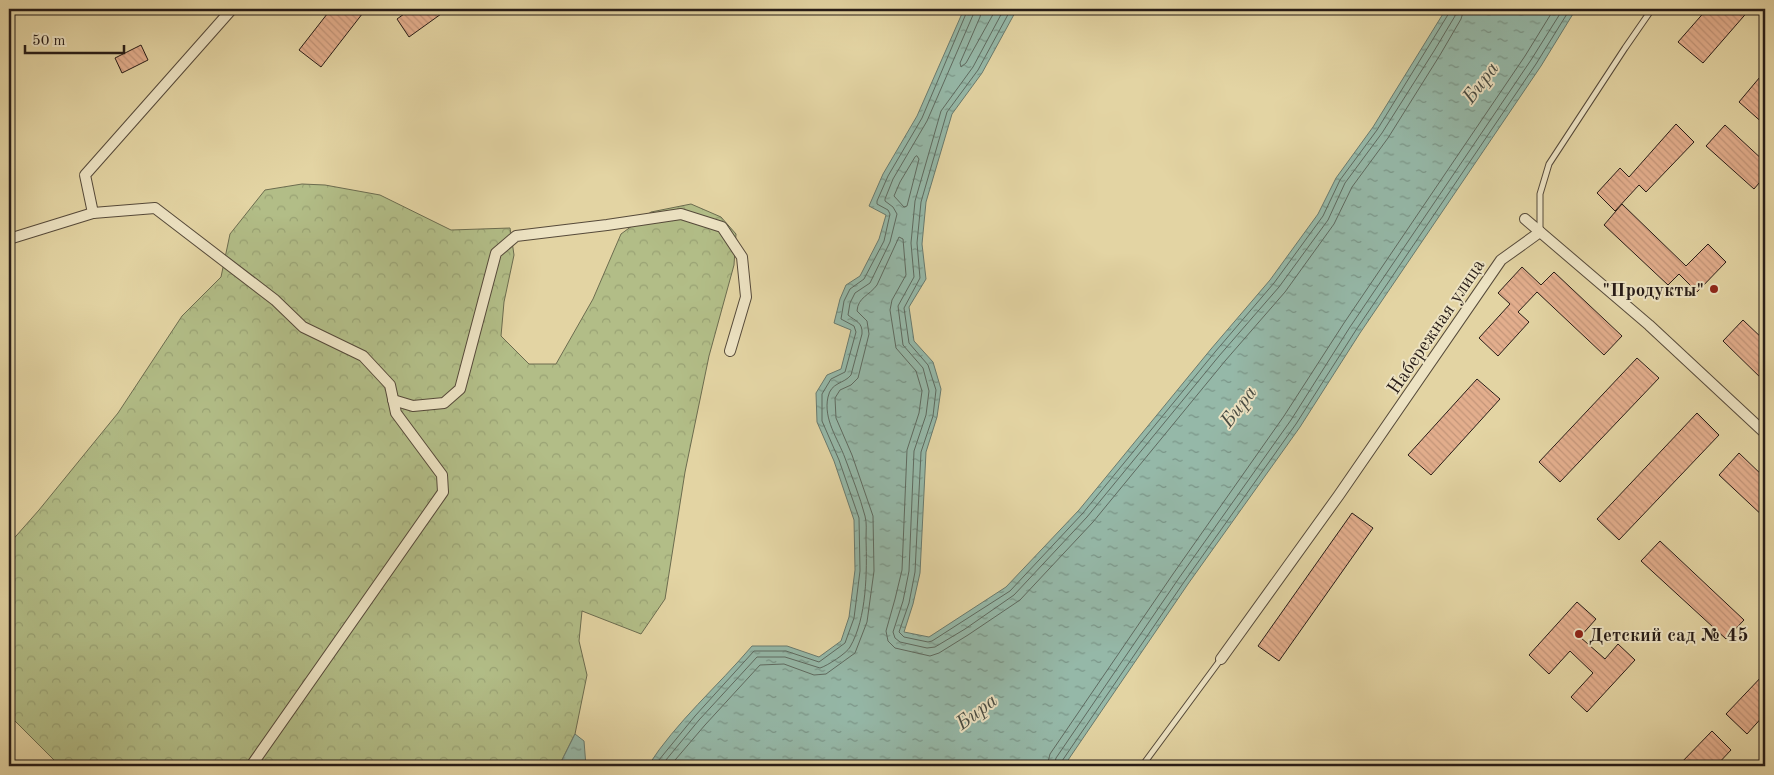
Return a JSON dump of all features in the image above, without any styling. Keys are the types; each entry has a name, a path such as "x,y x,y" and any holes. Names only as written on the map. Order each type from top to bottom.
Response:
{"street":[{"path":"93,213 85,175 232,9"},
{"path":"9,239 93,213 154,208 275,300 303,327 363,356 390,385 396,413 442,475 443,492 250,766"},
{"path":"393,400 413,406 444,403 460,389 496,253 516,236 682,214 722,227 742,257 746,297 730,350"},
{"path":"1525,219 1649,325 1765,433"},
{"name":"Набережная улица","path":"1221,659 1339,495 1501,260 1540,232"}],"lane":[{"path":"1540,232 1540,194 1549,164 1652,9"},
{"path":"1142,766 1221,659"}],"green space":[{"path":"302,184 325,185 380,195 451,230 510,228 514,255 504,302 501,336 529,364 556,364 593,299 621,234 651,212 691,204 721,217 736,234 734,265 709,356 685,472 665,599 641,634 582,611 579,641 587,675 575,734 559,766 60,766 9,715 9,544 118,413 182,316 221,277 230,234 265,190"}],"water":[{"name":"Бира","path":"964,9 1017,9 982,73 952,114 926,202 922,244 926,279 909,307 914,341 933,362 941,389 937,417 926,452 920,573 904,632 929,637 1006,587 1079,510 1270,280 1318,214 1336,178 1373,127 1446,9 1576,9 1541,66 1360,333 1300,427 1188,584 1064,766 648,766 684,719 752,646 787,646 819,657 841,641 849,617 855,570 854,520 834,461 817,422 816,393 827,375 841,369 851,330 834,323 840,299 846,285 860,276 879,239 886,215 869,206 883,174 917,116"},
{"path":"575,734 584,741 586,766 559,766"}],"building":[{"path":"331,9 366,9 321,67 299,50"},
{"path":"411,9 448,9 409,37 397,19"},
{"path":"1707,9 1750,9 1703,63 1678,42"},
{"path":"141,45 148,60 122,73 115,58"},
{"path":"1765,71 1765,125 1739,102"},
{"path":"1676,124 1694,142 1646,192 1639,185 1615,211 1597,193 1620,168 1629,177"},
{"path":"1725,125 1765,162 1765,176 1754,189 1706,146"},
{"path":"1622,204 1686,266 1708,244 1726,262 1697,292 1679,274 1668,285 1604,225"},
{"path":"1522,267 1541,285 1554,272 1622,336 1604,355 1537,292 1518,312 1529,322 1498,356 1479,338 1510,304 1498,293"},
{"path":"1743,320 1765,341 1765,382 1723,341"},
{"path":"1637,358 1659,378 1560,482 1539,462"},
{"path":"1477,379 1500,399 1431,475 1408,455"},
{"path":"1697,413 1719,435 1619,540 1597,519"},
{"path":"1739,453 1765,478 1765,518 1719,475"},
{"path":"1352,513 1373,528 1279,661 1258,646"},
{"path":"1660,541 1744,620 1726,639 1641,561"},
{"path":"1577,602 1596,619 1580,637 1605,659 1618,644 1635,660 1587,712 1571,697 1593,673 1570,651 1549,674 1529,655"},
{"path":"1765,673 1765,714 1747,734 1726,714"},
{"path":"1712,731 1731,750 1716,766 1678,766"}],"place":[{"name":"\"Продукты\"","path":"1714,289"},
{"name":"Детский сад № 45","path":"1579,634"}]}
